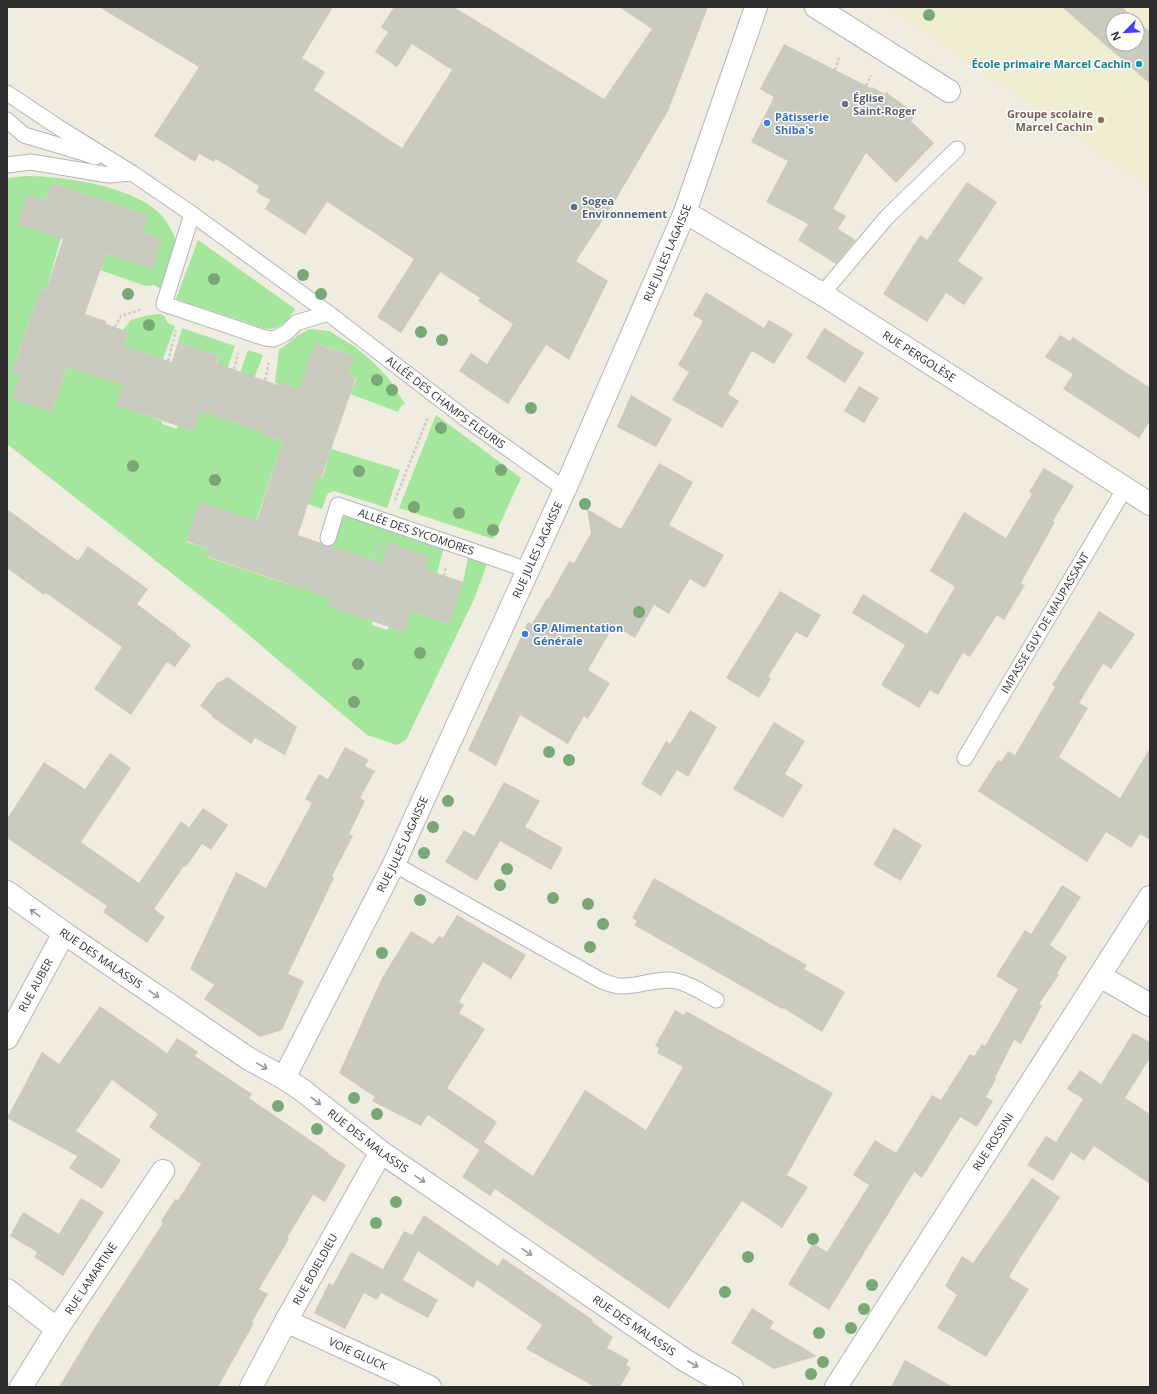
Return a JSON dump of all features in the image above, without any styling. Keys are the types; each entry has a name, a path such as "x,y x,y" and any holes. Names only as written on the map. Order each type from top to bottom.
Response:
{"street":[{"name":"RUE JULES LAGAISSE","path":"284,1078 394,864 564,489 685,212 756,7"},
{"path":"816,7 949,91"},
{"name":"RUE PERGOLÈSE","path":"685,212 822,294 1150,504"},
{"name":"RUE DES MALASSIS","path":"7,892 64,933 249,1059 284,1078 302,1090 381,1152 686,1361 732,1387"},
{"name":"RUE ROSSINI","path":"836,1387 1150,897"},
{"name":"RUE AUBER","path":"7,1038 64,933"},
{"path":"1100,976 1150,1005"},
{"name":"RUE BOIELDIEU","path":"251,1387 286,1321 381,1152"},
{"name":"RUE LAMARTINE","path":"21,1387 57,1329 163,1171"},
{"path":"7,1290 57,1329"},
{"name":"VOIE GLUCK","path":"286,1321 430,1387"}],"lane":[{"path":"7,93 132,173"},
{"path":"7,120 24,135 81,152 132,173"},
{"path":"822,294 887,218 957,149"},
{"path":"7,165 31,162 109,175 132,173"},
{"name":"ALLÉE DES CHAMPS FLEURIS","path":"132,173 192,214 328,313 466,419 564,489"},
{"path":"192,214 164,304 265,338 274,339 286,333 296,323 328,313"},
{"name":"IMPASSE GUY DE MAUPASSANT","path":"965,758 1125,488"},
{"name":"ALLÉE DES SYCOMORES","path":"328,538 338,505 528,570"},
{"path":"394,864 602,981 619,987 659,981 676,981 691,986 716,1000"}],"path":[{"path":"835,70 839,58"},
{"path":"864,90 871,75"},
{"path":"115,327 121,316 164,304"},
{"path":"168,361 181,310"},
{"path":"387,521 436,396"}],"shaded area":[{"name":"Groupe scolaire Marcel Cachin","path":"887,7 1150,7 1150,188 894,11"}],"green space":[{"path":"26,176 63,178 107,187 128,194 146,203 161,214 175,238 175,244 163,290 154,285 146,286 100,270 106,254 152,268 162,239 143,232 148,215 52,183 46,200 27,194 18,224 61,238 46,290 41,288 12,372 20,375 13,399 52,412 67,367 89,374 89,372 124,384 117,405 162,421 162,424 177,429 178,426 193,431 200,411 263,432 262,434 283,441 255,524 246,517 199,502 186,542 209,549 207,557 291,585 293,580 319,589 373,622 372,625 387,630 389,627 404,632 411,611 449,624 463,582 468,557 488,561 475,597 406,740 397,745 367,735 225,615 7,444 7,178"},
{"path":"198,240 295,309 291,316 282,325 267,329 176,299"},
{"path":"160,314 164,316 168,323 175,326 163,359 124,346 129,332 123,330 131,320 149,315"},
{"path":"182,328 235,346 226,372 215,368 219,356 178,342"},
{"path":"310,329 329,331 355,347 372,361 389,379 405,404 401,406 398,412 350,394 357,378 348,375 355,356 316,343 300,389 280,382 279,384 275,383 279,350 300,334"},
{"path":"248,350 263,355 253,381 239,376"},
{"path":"436,415 521,478 493,539 399,508"},
{"path":"331,449 400,470 387,508 334,491 328,493 322,509 305,503 314,476 322,478"},
{"path":"348,514 444,547 437,573 425,569 381,563 330,546 338,524"}],"building":[{"path":"99,7 333,7 302,58 325,72 314,90 402,148 452,70 412,44 397,67 375,52 388,32 381,27 394,7 454,7 604,99 652,29 619,7 708,7 668,111 612,206 576,261 608,281 569,360 546,345 508,404 459,371 471,353 487,364 513,324 478,301 480,298 440,272 401,333 377,317 414,259 327,202 305,235 265,209 270,200 256,192 259,186 216,159 214,162 199,154 195,162 154,136 199,67"},
{"path":"1062,7 1122,7 1128,12 1105,12 1105,45"},
{"path":"1145,27 1150,32 1150,84 1113,52 1145,52"},
{"path":"784,44 871,88 872,87 885,94 886,92 916,114 911,121 934,143 896,183 866,153 833,209 846,216 838,229 856,240 836,264 798,240 808,224 766,202 788,161 751,142 774,97 760,89"},
{"path":"967,182 997,202 958,261 983,278 964,305 946,293 927,322 883,294 920,235 927,240"},
{"path":"52,183 148,215 143,232 162,239 152,269 106,254 85,314 106,321 106,324 129,332 124,346 172,362 178,342 219,356 216,363 278,385 280,382 300,389 315,343 355,356 348,375 356,378 321,478 317,477 298,535 321,543 325,546 331,546 381,563 388,542 429,556 425,569 463,582 449,624 411,611 404,632 327,606 330,598 206,556 209,549 186,541 199,502 257,520 283,441 262,434 263,432 200,411 193,431 116,405 123,385 67,367 52,412 12,399 20,375 12,372 41,288 46,290 63,239 18,224 27,194 46,200"},
{"path":"706,292 764,328 769,320 793,334 774,364 752,351 728,394 739,401 722,428 672,400 689,372 678,365 703,321 693,315"},
{"path":"824,328 864,353 845,383 806,358"},
{"path":"1060,335 1070,341 1073,337 1150,388 1150,421 1139,438 1063,389 1073,374 1045,357"},
{"path":"859,386 879,398 864,423 844,411"},
{"path":"631,395 672,419 656,447 617,427"},
{"path":"659,463 693,482 669,525 724,555 705,588 690,579 669,614 654,605 635,638 614,625 588,670 610,683 588,719 584,716 568,744 520,715 496,766 468,750 528,622 532,624 569,561 574,563 591,533 587,509 621,529"},
{"path":"1044,468 1074,486 1053,521 1055,522 1021,583 1025,585 1004,620 997,615 970,657 963,653 938,695 930,690 919,708 881,685 905,645 852,613 863,594 927,634 955,587 930,571 964,512 1006,538 1032,494 1029,492"},
{"path":"7,509 78,561 88,546 148,589 137,604 191,645 175,667 167,662 131,715 94,689 122,647 46,593 44,595 7,568"},
{"path":"780,591 821,615 807,638 796,632 768,677 771,679 759,698 726,678"},
{"path":"1099,611 1135,634 1111,669 1103,664 1079,703 1088,708 1059,757 1120,798 1150,748 1150,840 1140,834 1131,848 1106,832 1087,862 978,791 998,760 1001,762 1008,751 1015,755 1055,687 1052,685"},
{"path":"228,677 297,727 285,755 255,738 251,744 212,717 212,715 200,706 217,683"},
{"path":"690,710 717,727 688,777 677,770 661,796 641,784 666,741 670,744"},
{"path":"774,722 805,741 785,774 803,785 783,818 733,789"},
{"path":"345,747 369,760 365,766 375,771 360,798 365,801 349,834 353,836 332,876 334,878 288,974 304,981 282,1030 260,1037 204,999 214,985 190,969 236,872 266,888 312,803 305,799 319,774 328,779"},
{"path":"110,753 131,768 81,842 139,883 181,821 189,827 203,808 228,825 211,850 202,844 186,867 184,866 154,909 165,917 147,943 103,912 107,906 7,838 7,819 44,762 85,789"},
{"path":"504,782 540,801 525,827 563,848 551,870 500,841 477,881 445,862 464,830 474,836"},
{"path":"894,828 922,845 901,881 873,865"},
{"path":"654,878 807,965 804,969 845,992 822,1032 783,1008 782,1009 634,925 637,921 632,918"},
{"path":"1062,885 1081,897 1050,945 1067,957 1057,974 1059,975 1039,1004 1042,1006 1021,1044 1014,1040 986,1097 993,1101 977,1127 960,1117 922,1178 914,1172 829,1310 788,1284 813,1243 827,1252 869,1185 853,1175 875,1140 896,1153 932,1095 941,1100 970,1054 974,1056 982,1044 985,1046 1018,989 996,976 1025,930 1031,934"},
{"path":"457,915 526,955 511,979 483,962 459,1002 464,1005 459,1013 485,1029 447,1088 497,1122 479,1150 428,1115 421,1126 372,1101 375,1097 339,1073 382,978 411,931 433,944 439,936 443,938"},
{"path":"100,1006 167,1053 177,1038 198,1052 195,1056 252,1094 249,1098 346,1165 325,1202 313,1195 287,1238 289,1239 259,1289 268,1294 252,1322 254,1323 218,1387 59,1387 95,1327 163,1223 161,1221 175,1199 178,1200 201,1164 149,1127 158,1114 112,1080 76,1131 121,1160 102,1189 69,1168 77,1156 7,1118 42,1052 59,1064"},
{"path":"675,1010 684,1015 686,1011 833,1093 787,1175 808,1187 782,1228 742,1201 669,1309 495,1189 490,1196 462,1177 484,1142 533,1176 585,1090 646,1130 683,1067 657,1053 659,1048 655,1046"},
{"path":"1133,1033 1150,1042 1150,1058 1125,1098 1150,1114 1150,1184 1094,1146 1084,1161 1071,1152 1053,1181 1027,1165 1046,1136 1056,1142 1083,1099 1067,1089 1080,1070 1101,1084"},
{"path":"1032,1178 1060,1197 1009,1277 1029,1289 986,1357 937,1328 957,1295 945,1286 962,1256 973,1263"},
{"path":"81,1198 104,1212 63,1276 34,1257 37,1252 10,1236 23,1212 59,1234"},
{"path":"424,1215 498,1266 503,1258 593,1320 592,1322 613,1337 607,1348 629,1360 626,1365 631,1368 620,1387 595,1387 526,1349 542,1325 477,1280 473,1288 418,1251 403,1280 438,1300 428,1318 381,1293 377,1300 364,1293 345,1329 314,1313 329,1283 333,1285 351,1252 383,1269 404,1231 412,1235"},
{"path":"752,1308 774,1322 770,1328 817,1356 774,1369 731,1343"},
{"path":"905,1360 953,1387 891,1387"}],"place":[{"name":"École primaire Marcel Cachin","path":"1139,64"},
{"name":"Église Saint-Roger","path":"845,104"},
{"name":"Groupe scolaire Marcel Cachin","path":"1101,120"},
{"name":"Pâtisserie Shiba's","path":"767,123"},
{"name":"Sogea Environnement","path":"574,207"},
{"name":"GP Alimentation Générale","path":"525,634"}]}
